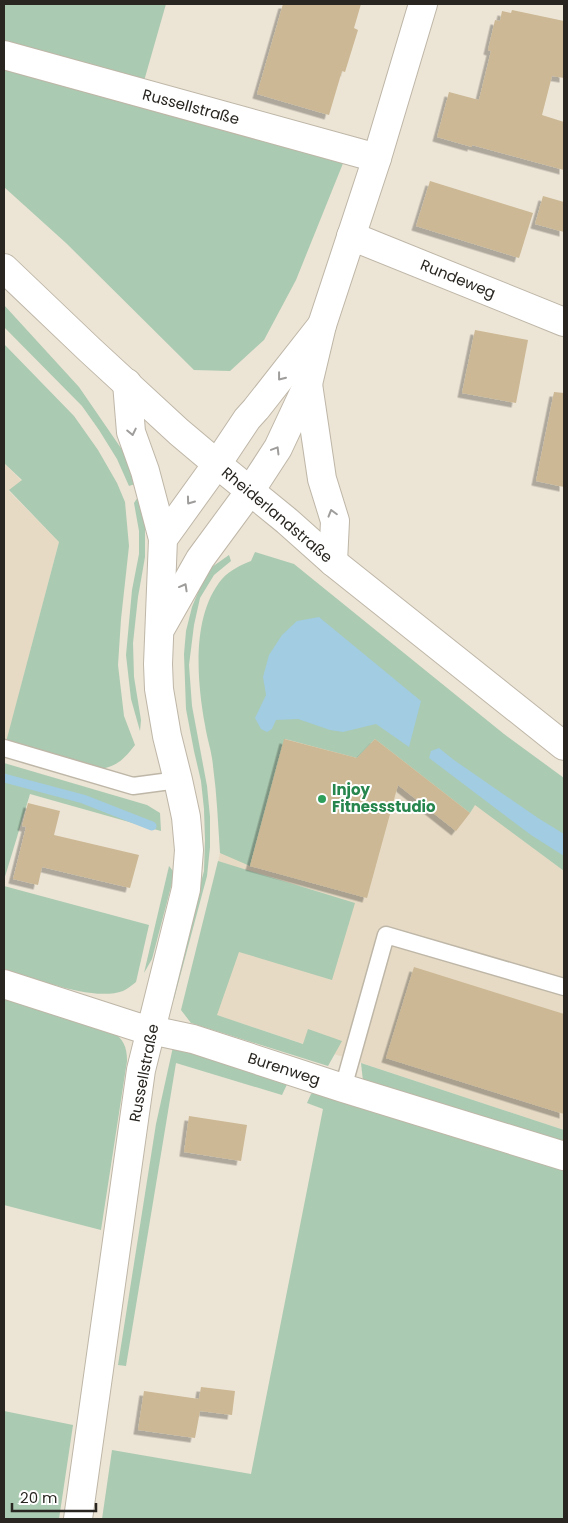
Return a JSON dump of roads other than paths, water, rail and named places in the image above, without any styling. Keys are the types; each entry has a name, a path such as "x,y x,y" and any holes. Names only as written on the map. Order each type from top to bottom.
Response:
{"street":[{"name":"Russellstraße","path":"160,630 200,559 250,491 278,448 308,384 322,325 377,158 423,4"},
{"name":"Russellstraße","path":"4,55 377,158"},
{"name":"Rundeweg","path":"351,236 564,322"},
{"name":"Rheiderlandstraße","path":"4,268 179,432 287,521 333,562 564,746"},
{"name":"Russellstraße","path":"78,1519 141,1070 186,889 189,850 186,817 167,736 159,689 158,664 163,539 247,419 322,325"},
{"path":"127,383 131,432 145,471 163,539"},
{"path":"308,384 322,479 335,520 333,562"},
{"name":"Burenweg","path":"4,984 137,1027 193,1039 343,1088 564,1156"}],"lane":[{"path":"4,748 133,786 178,780"},
{"path":"343,1088 386,935 564,988"}],"water":[{"path":"319,617 421,701 409,747 376,724 343,732 330,730 298,719 276,720 272,729 267,732 261,729 255,718 266,695 263,677 269,655 282,635 297,621"},
{"path":"439,748 538,818 564,834 564,856 531,835 429,758 431,751"}],"waterway":[{"path":"4,778 83,799 152,826"}],"place":[{"name":"Injoy Fitnessstudio","path":"322,799"}]}
